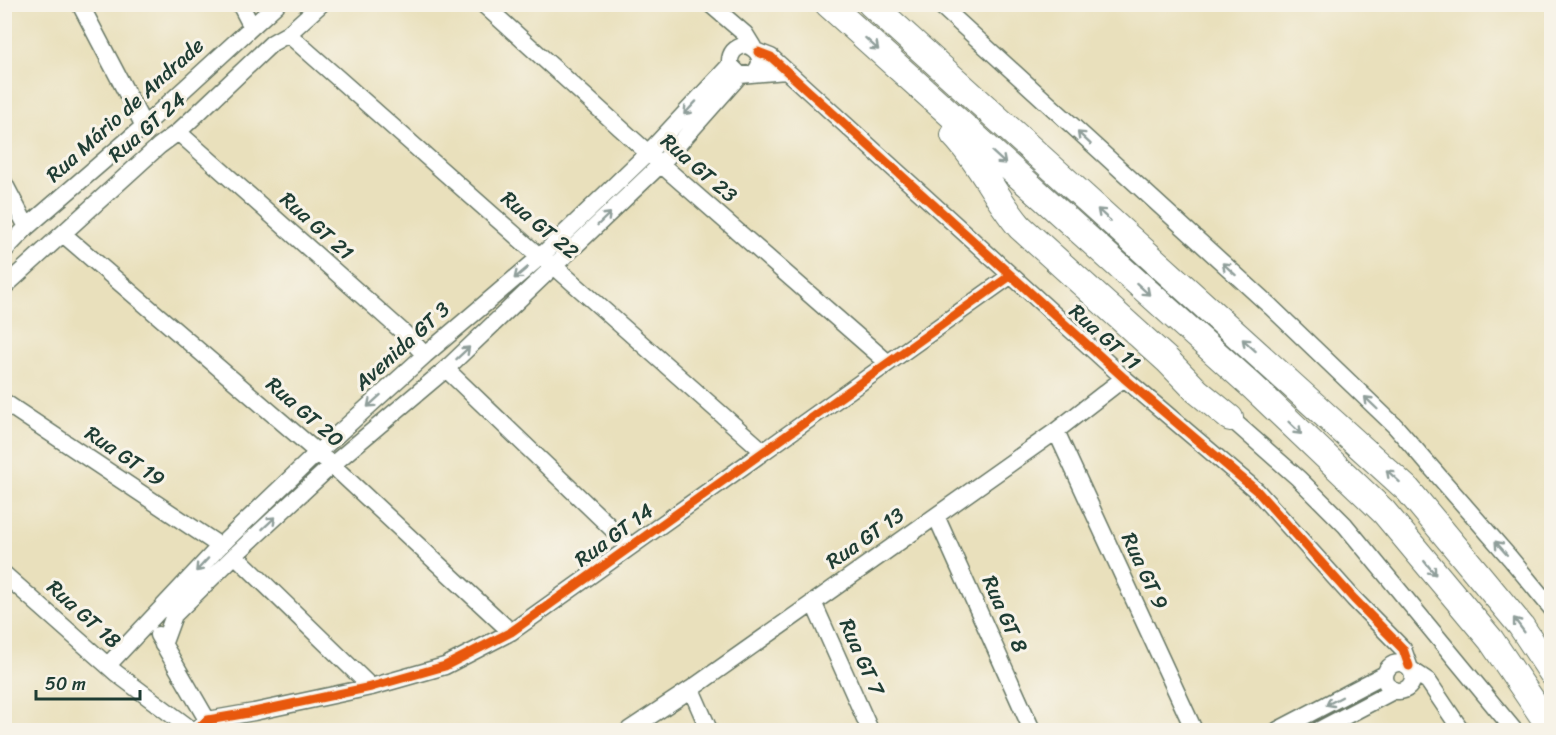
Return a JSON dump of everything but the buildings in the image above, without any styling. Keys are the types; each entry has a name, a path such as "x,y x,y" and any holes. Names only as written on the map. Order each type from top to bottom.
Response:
{"highway":[{"path":"828,4 1253,387 1384,513 1491,640 1551,730"},
{"path":"871,4 1408,489 1521,626 1551,674"},
{"path":"924,91 939,118 974,159 1020,227 1167,360 1197,391 1230,418"},
{"path":"1230,418 1226,407 1228,396 1242,386 1253,387"}],"street":[{"path":"80,4 144,126"},
{"path":"240,4 252,27"},
{"name":"Rua Mário de Andrade","path":"4,251 27,227 144,126 277,4"},
{"name":"Rua GT 24","path":"4,286 159,146 178,132 272,43 288,34 321,4"},
{"name":"Rua GT 23","path":"483,4 655,159 887,362"},
{"name":"Rua GT 11","path":"710,4 745,34 755,50 771,57 1124,378 1257,491 1403,649 1407,678 1428,681 1461,730"},
{"path":"939,4 1271,307 1395,426 1510,558 1551,609"},
{"path":"729,20 739,66"},
{"name":"Rua GT 22","path":"288,34 763,451"},
{"path":"746,45 755,50 760,63 739,66 746,45"},
{"path":"739,66 786,71"},
{"name":"Avenida GT 3","path":"163,645 174,615 332,465 446,369 554,266 739,66"},
{"name":"Rua GT 21","path":"178,132 404,333 424,355"},
{"name":"Avenida GT 3","path":"108,665 220,546 317,453 424,355 655,159"},
{"path":"4,183 27,227"},
{"name":"Rua GT 20","path":"63,234 332,465 511,632"},
{"name":"Rua GT 14","path":"202,728 254,712 371,687 445,666 511,632 1010,276"},
{"path":"446,369 630,546"},
{"name":"Rua GT 13","path":"629,730 691,689 1056,431 1124,378"},
{"name":"Rua GT 19","path":"4,402 220,546"},
{"path":"1230,418 1298,478 1345,525 1514,730"},
{"name":"Rua GT 9","path":"1056,431 1194,730"},
{"name":"Rua GT 8","path":"936,516 1032,730"},
{"path":"235,555 371,687"},
{"name":"Rua GT 18","path":"4,574 116,674 202,728"},
{"name":"Rua GT 7","path":"813,602 870,730"},
{"path":"149,621 163,645 202,728"},
{"path":"1389,634 1387,684 1407,678"},
{"path":"1278,730 1403,663 1407,678"},
{"path":"1319,730 1345,724 1407,678"},
{"path":"691,689 709,730"}],"cycle path":[{"path":"758,52 771,57 1124,378 1257,491 1354,599 1403,649 1409,666"},
{"path":"196,730 208,720 371,687 445,666 511,632 1010,276"}]}
